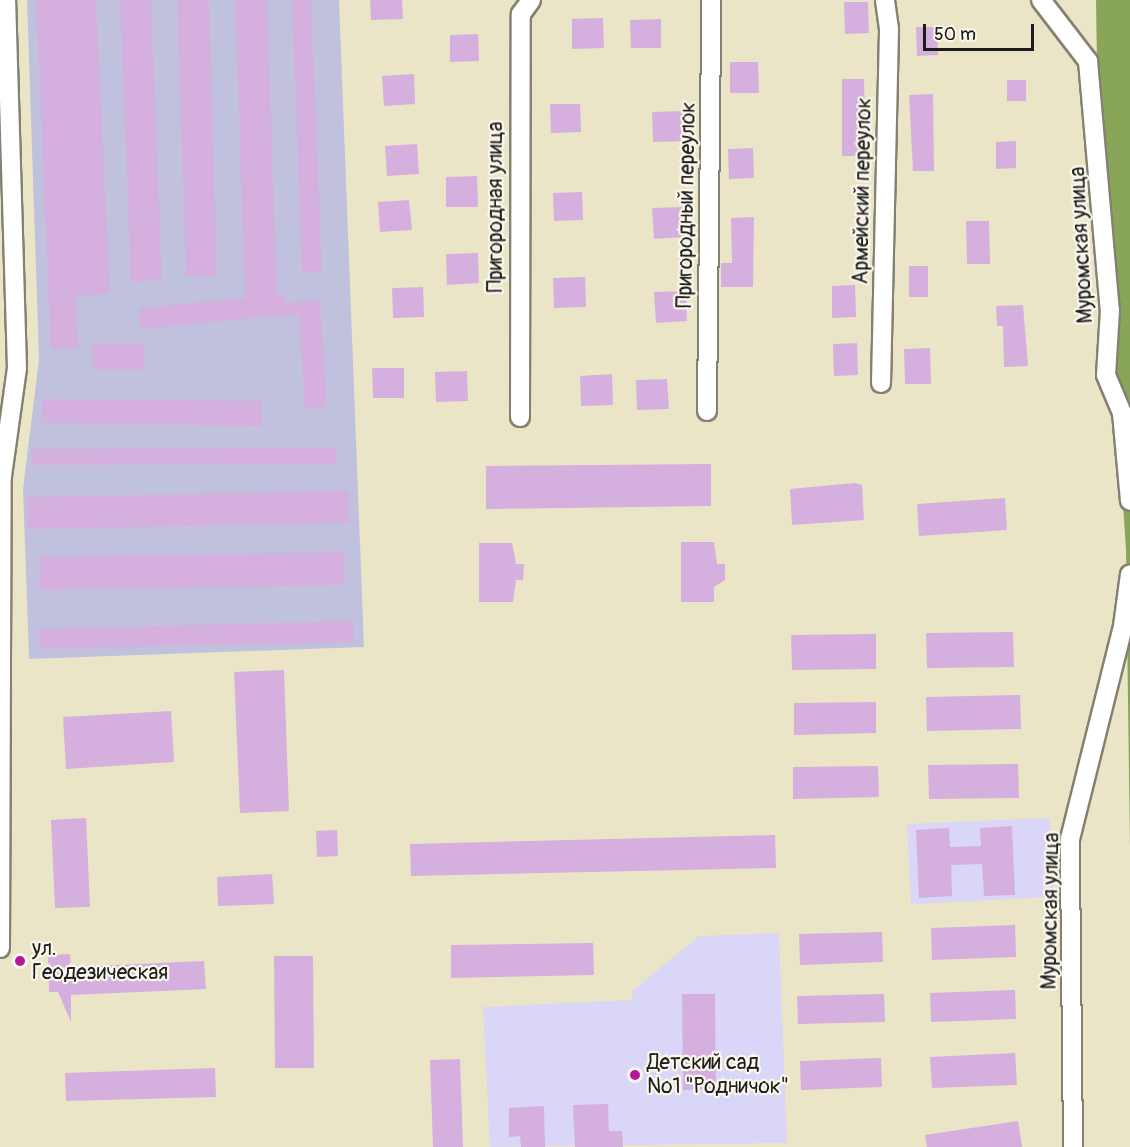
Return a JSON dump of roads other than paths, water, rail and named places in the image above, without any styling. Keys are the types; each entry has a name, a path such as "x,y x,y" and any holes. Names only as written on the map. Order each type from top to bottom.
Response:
{"street":[{"path":"0,948 2,476 17,368 6,0"},
{"name":"Пригородная улица","path":"520,417 521,14 531,0"},
{"name":"Пригородный переулок","path":"707,411 711,0"},
{"name":"Армейский переулок","path":"881,383 889,29 885,0"},
{"name":"Муромская улица","path":"1041,0 1088,61 1110,310 1106,375 1122,413 1130,501"},
{"name":"Муромская улица","path":"1073,1147 1070,839 1123,626 1130,574"}],"place":[{"name":"ул. Геодезическая","path":"20,961"},
{"name":"Детский сад №1 \"Родничок\"","path":"635,1075"}]}
